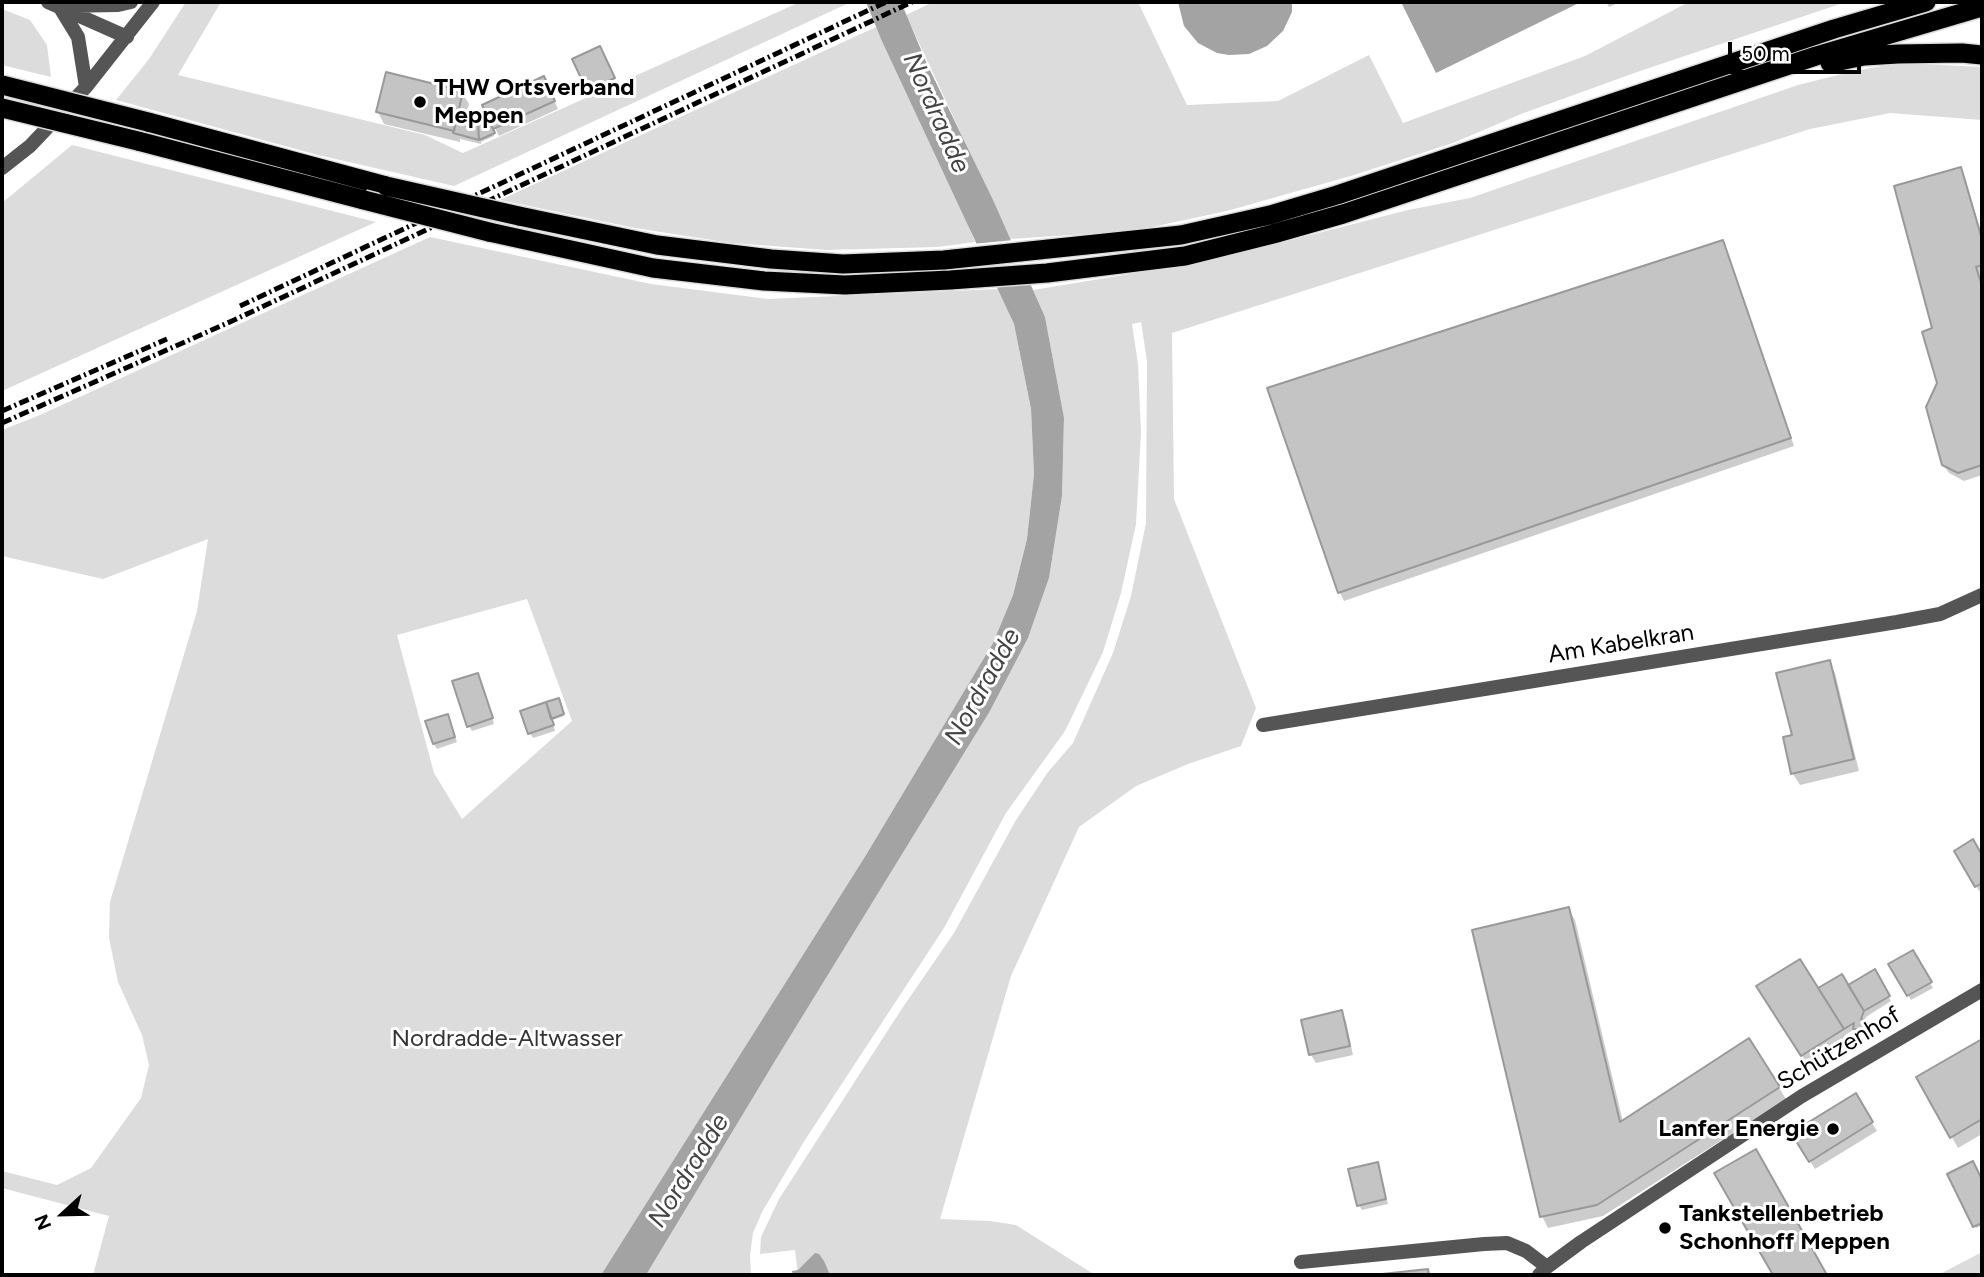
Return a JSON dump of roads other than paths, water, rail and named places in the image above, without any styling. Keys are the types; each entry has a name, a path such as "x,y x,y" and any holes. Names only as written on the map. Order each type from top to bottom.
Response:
{"highway":[{"path":"2,85 386,186 657,245 771,259 843,264 944,260 1181,235 1270,215 1443,161 1834,29 1926,2"},
{"path":"2,108 489,232 653,268 764,281 845,285 950,281 1185,256 1273,234 1572,139 1801,61 1982,7"},
{"path":"1801,61 1822,65 1864,56 1962,53 1982,55"}],"street":[{"path":"53,4 118,5 131,2"},
{"path":"2,168 30,146 86,87 153,2"},
{"path":"53,4 127,37"},
{"path":"53,4 78,37 86,87"},
{"name":"Am Kabelkran","path":"1263,725 1897,622 1940,614 1982,595"},
{"name":"Schützenhof","path":"1301,1262 1507,1244 1526,1251 1543,1271 1802,1096 1982,990"}],"water":[{"name":"Nordradde","path":"866,2 901,2 927,64 993,200 1045,317 1064,418 1062,496 1049,578 1028,638 990,711 646,1275 601,1275 866,855 993,643 1013,595 1027,539 1034,474 1031,409 1014,324"},
{"path":"1178,2 1292,2 1292,12 1283,31 1267,46 1249,54 1229,55 1217,53 1198,43 1184,26"},
{"path":"1401,2 1581,2 1436,73"},
{"path":"815,1253 824,1261 830,1275 793,1275 792,1271 798,1270"}],"railway":[{"path":"240,306 886,2"},
{"path":"2,423 232,321 912,2"},
{"path":"2,411 167,339"}],"place":[{"name":"THW Ortsverband Meppen","path":"420,102"},
{"name":"Lanfer Energie","path":"1833,1129"},
{"name":"Tankstellenbetrieb Schonhoff Meppen","path":"1665,1228"}],"park label":[{"name":"Nordradde-Altwasser","path":"507,1039"}]}
